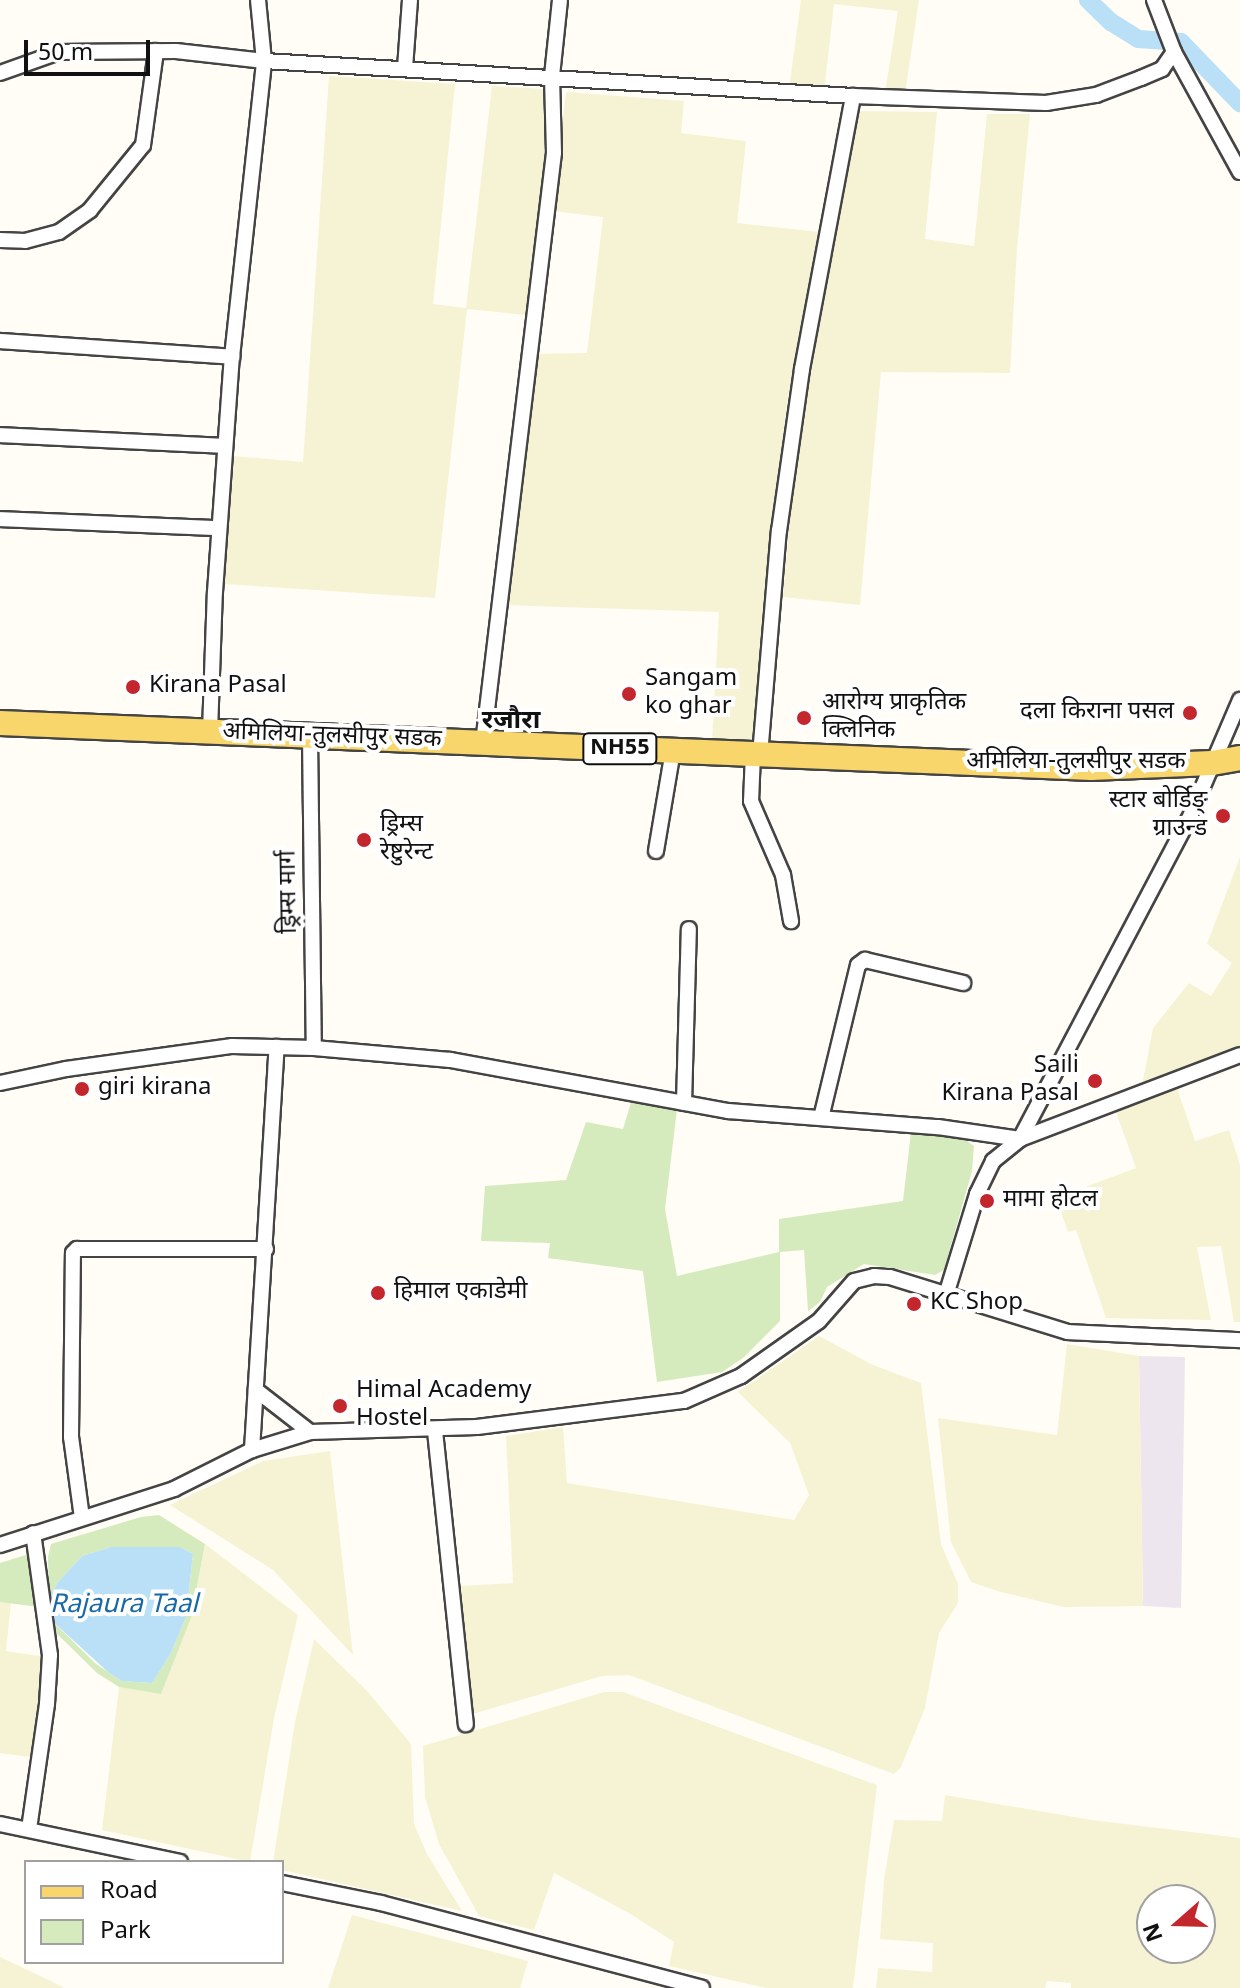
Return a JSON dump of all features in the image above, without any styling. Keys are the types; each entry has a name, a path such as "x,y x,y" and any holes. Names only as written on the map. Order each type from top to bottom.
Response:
{"main road":[{"name":"अमिलिया-तुलसीपुर सडक","path":"0,723 1091,768 1212,763 1240,758"}],"street":[{"path":"210,732 219,528 232,357 264,61 258,0"},
{"path":"405,68 410,0"},
{"path":"483,743 554,153 552,76 560,0"},
{"path":"1154,0 1174,52 1240,172"},
{"path":"0,240 25,241 59,232 90,210 143,145 156,51"},
{"path":"0,73 59,52 156,51 264,61 853,96 1046,103 1096,95 1141,78 1162,69 1174,52"},
{"path":"791,921 783,875 751,801 779,531 802,369 853,96"},
{"path":"0,341 232,357"},
{"path":"0,435 225,446"},
{"path":"0,519 219,528"},
{"path":"1020,1139 1188,821 1240,700"},
{"name":"ड्रिम्स मार्ग","path":"310,736 314,1048"},
{"path":"656,851 673,751"},
{"path":"684,1103 689,929"},
{"path":"821,1118 858,965 865,960 963,983"},
{"path":"252,1450 277,1047"},
{"path":"0,1083 66,1069 216,1048 314,1048 450,1060 728,1111 938,1127 1020,1139"},
{"path":"946,1295 977,1194 993,1161 1020,1139 1240,1055"},
{"path":"82,1518 71,1437 73,1253 77,1249 266,1249"},
{"path":"0,1545 174,1489 252,1450 310,1432 435,1431 654,1405 702,1395 741,1376 804,1332 845,1289 865,1277 890,1277 1068,1332 1240,1340"},
{"path":"256,1390 310,1432"},
{"path":"435,1431 466,1724"},
{"path":"29,1829 47,1704 50,1655 33,1533"},
{"path":"0,1824 171,1860"},
{"path":"284,1883 381,1903 702,1988"}],"shaded area":[{"path":"801,0 919,0 905,94 885,93 898,11 834,4 824,92 789,89"},
{"path":"329,76 455,84 433,304 466,308 492,86 546,89 547,151 526,315 467,309 435,598 224,584 233,456 303,462"},
{"path":"566,92 684,101 681,133 746,141 737,223 820,232 788,396 769,543 753,744 712,741 719,612 503,605 536,354 587,353 603,217 553,211"},
{"path":"856,111 937,112 925,239 974,246 987,114 1030,114 1017,248 1010,373 881,372 860,605 783,597 794,474"},
{"path":"1240,857 1240,1050 1141,1091 1153,1028 1189,983 1211,996 1232,963 1207,944"},
{"path":"1177,1088 1195,1141 1229,1130 1240,1165 1240,1322 1234,1322 1221,1246 1197,1247 1211,1320 1106,1318 1076,1230 1068,1232 1056,1198 1136,1168 1116,1112"},
{"path":"819,1336 873,1365 921,1383 941,1544 958,1584 958,1603 939,1633 925,1708 901,1767 894,1774 629,1675 602,1676 473,1714 461,1586 513,1583 506,1436 563,1427 567,1483 794,1520 809,1495 790,1443 738,1392"},
{"path":"1067,1344 1139,1356 1143,1606 1063,1607 997,1591 971,1582 951,1542 938,1418 1057,1435"},
{"path":"1139,1356 1185,1357 1181,1608 1143,1606"},
{"path":"330,1451 353,1655 273,1570 170,1505 263,1461"},
{"path":"205,1544 298,1615 274,1718 250,1860 102,1830 119,1687 161,1693 191,1618"},
{"path":"0,1602 11,1603 6,1651 46,1657 37,1758 0,1753"},
{"path":"314,1639 368,1692 411,1744 414,1824 427,1854 462,1911 284,1870 284,1860 273,1860 295,1722"},
{"path":"604,1692 623,1692 877,1785 853,1988 766,1988 669,1966 674,1942 629,1913 554,1873 534,1930 479,1916 439,1844 425,1797 423,1746"},
{"path":"945,1795 1092,1820 1240,1838 1240,1988 1071,1988 1071,1983 1047,1981 1045,1988 876,1988 878,1968 932,1972 933,1943 880,1939 884,1879 894,1820 942,1821"},
{"path":"352,1915 528,1961 520,1988 328,1988"},
{"path":"0,1957 51,1981 64,1988 0,1988"}],"green space":[{"path":"632,1099 677,1109 665,1209 677,1276 779,1252 779,1219 903,1201 911,1132 962,1137 974,1146 972,1171 944,1270 935,1275 864,1264 827,1287 820,1302 808,1311 804,1250 780,1252 780,1321 743,1358 722,1372 657,1382 643,1271 548,1258 550,1243 481,1241 485,1186 566,1180 586,1122 623,1129"},
{"path":"159,1515 205,1544 191,1618 161,1694 119,1687 97,1673 48,1625 51,1620 96,1664 122,1681 152,1683 170,1655 186,1617 193,1554 180,1547 111,1547 82,1556 58,1582 49,1598 48,1557 51,1544 141,1517"},
{"path":"32,1553 39,1607 0,1602 0,1563"}],"water":[{"name":"Rajaura Taal","path":"111,1547 180,1547 193,1554 186,1617 170,1655 152,1683 122,1681 51,1620 49,1598 58,1582 82,1556"}],"waterway":[{"path":"1088,0 1111,22 1138,39 1181,42 1240,103"}],"place":[{"name":"Kirana Pasal","path":"133,687"},
{"name":"Sangam ko ghar","path":"629,694"},
{"name":"दला किराना पसल","path":"1190,713"},
{"name":"आरोग्य प्राकृतिक क्लिनिक","path":"804,718"},
{"name":"स्टार बोर्डिङ् ग्राउन्ड","path":"1223,816"},
{"name":"ड्रिम्स रेष्टुरेन्ट","path":"364,840"},
{"name":"Saili Kirana Pasal","path":"1095,1081"},
{"name":"giri kirana","path":"82,1089"},
{"name":"मामा होटल","path":"987,1201"},
{"name":"हिमाल एकाडेमी","path":"378,1293"},
{"name":"KC Shop","path":"914,1304"},
{"name":"Himal Academy Hostel","path":"340,1406"}],"district":[{"name":"रजौरा","path":"511,723"}]}
